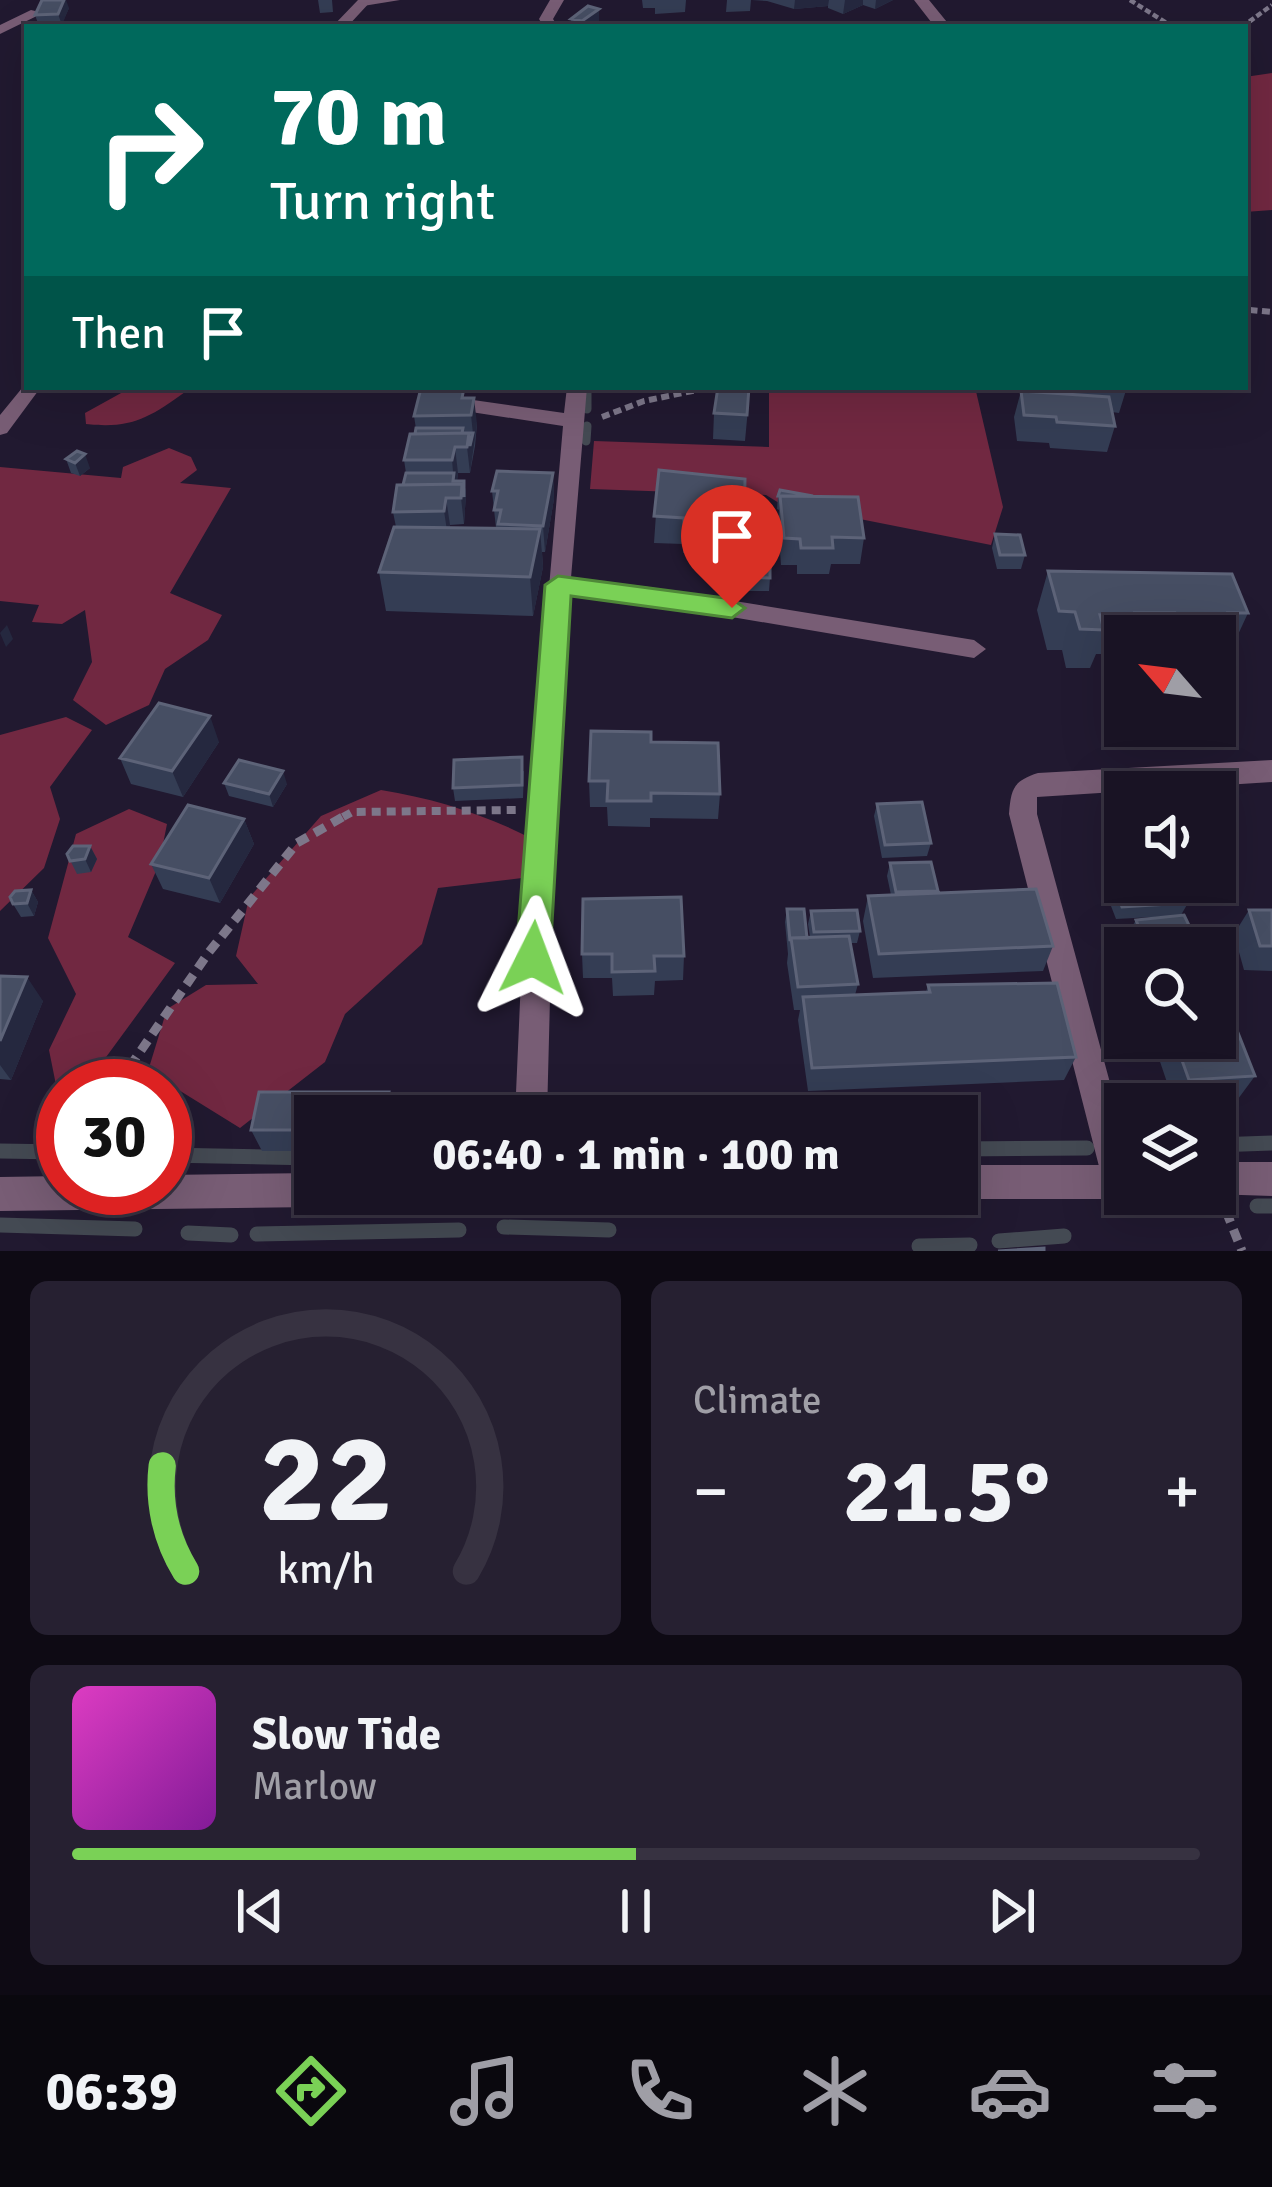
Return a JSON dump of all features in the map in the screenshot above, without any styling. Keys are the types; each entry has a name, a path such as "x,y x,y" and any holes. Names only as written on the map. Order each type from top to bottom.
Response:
{"street":[{"path":"342,24 364,1 393,0"},
{"path":"921,0 940,24"},
{"path":"0,30 37,13"},
{"path":"0,428 29,390"},
{"path":"532,1095 542,809 577,390"},
{"path":"443,402 573,425"},
{"path":"558,585 650,595 974,649"},
{"path":"1104,1115 1023,814 1024,791 1038,784 1272,771"},
{"path":"1236,1179 1272,1178"},
{"path":"978,1182 1104,1182"},
{"path":"0,1194 294,1190"}],"path":[{"path":"1130,0 1168,24"},
{"path":"1246,24 1272,5"},
{"path":"573,425 644,400 696,390"},
{"path":"134,1059 209,952 297,843 352,812 542,809"}],"shaded area":[{"path":"1272,73 1272,210 1248,212 1248,77"},
{"path":"127,390 185,390 139,420 86,424 85,413"},
{"path":"769,390 976,390 1003,507 991,545 779,503 766,495 590,489 594,441 769,447"},
{"path":"169,448 191,457 197,470 180,483 231,488 170,593 222,615 208,640 165,669 149,705 106,725 73,700 92,662 85,610 62,624 32,622 39,605 0,601 0,467 121,478 123,467"},
{"path":"66,717 92,730 50,787 60,819 44,868 0,911 0,735"},
{"path":"381,790 473,813 558,853 522,878 438,888 422,944 345,1014 325,1062 240,1128 192,1098 192,1059 152,1059 167,1009 206,985 258,984 236,956 249,898 321,816"},
{"path":"129,809 167,824 159,864 128,937 175,963 105,1059 51,1059 49,1050 76,994 48,938 76,834"}],"building":[{"path":"42,0 64,0 58,14 35,15"},
{"path":"588,6 599,9 582,21 571,19"},
{"path":"420,390 464,390 462,398 474,398 471,415 414,416"},
{"path":"718,390 749,390 747,415 714,413"},
{"path":"1021,391 1109,397 1115,426 1024,415"},
{"path":"416,428 463,428 462,433 469,433 415,434"},
{"path":"469,433 467,447 455,447 452,460 404,460 410,434"},
{"path":"77,451 85,454 75,463 66,459"},
{"path":"659,470 745,479 744,530 684,527 684,518 654,516"},
{"path":"497,471 553,473 543,526 498,524 501,510 494,510 498,491 492,491"},
{"path":"406,473 454,473 453,481 464,481 464,497 462,484 403,485"},
{"path":"462,484 461,498 446,498 444,511 393,512 397,485"},
{"path":"780,490 813,496 778,496"},
{"path":"780,496 858,497 864,538 832,537 833,548 801,548 800,539 784,538"},
{"path":"394,527 540,529 530,577 379,572"},
{"path":"995,534 1020,535 1025,555 1000,555"},
{"path":"747,563 770,563 770,578 747,577"},
{"path":"1048,571 1232,574 1248,613 1100,615 1104,630 1080,629 1075,612 1059,611"},
{"path":"159,703 210,716 172,771 120,758"},
{"path":"591,731 651,732 651,742 718,743 720,794 651,793 651,801 607,801 608,781 589,781"},
{"path":"522,757 522,785 453,788 454,760"},
{"path":"239,760 283,771 269,794 224,783"},
{"path":"922,802 931,843 885,845 877,804"},
{"path":"188,805 244,819 209,878 151,864"},
{"path":"73,846 90,846 85,859 70,861 67,854"},
{"path":"931,862 938,891 896,892 890,863"},
{"path":"1036,889 1053,946 879,954 868,896"},
{"path":"31,890 27,903 13,904 10,897 15,891"},
{"path":"681,897 684,956 654,956 655,971 612,972 612,954 582,954 583,899"},
{"path":"1121,903 1188,903 1122,907"},
{"path":"787,909 804,909 807,938 790,941"},
{"path":"857,910 860,931 814,932 811,911"},
{"path":"1249,910 1272,910 1272,946 1260,946"},
{"path":"1184,915 1190,927 1139,927 1136,920"},
{"path":"849,936 858,984 798,987 791,938"},
{"path":"0,976 27,977 0,1041"},
{"path":"1057,983 1076,1057 812,1068 803,997 930,992 928,985"},
{"path":"1236,1028 1255,1076 1189,1080 1182,1059 1236,1059"},
{"path":"259,1092 389,1092 294,1095 294,1130 251,1130"}],"waterway":[{"path":"587,390 587,409"},
{"path":"586,441 587,426"},
{"path":"1236,1144 1272,1143"},
{"path":"978,1149 1087,1148"},
{"path":"0,1151 36,1152"},
{"path":"192,1156 294,1158"},
{"path":"1257,1206 1272,1206"},
{"path":"0,1225 135,1229"},
{"path":"504,1227 609,1230"},
{"path":"257,1234 459,1230"},
{"path":"188,1233 231,1235"},
{"path":"999,1241 1064,1236"},
{"path":"919,1246 970,1245"}],"route":[{"path":"533,958 558,585 732,608"}]}
